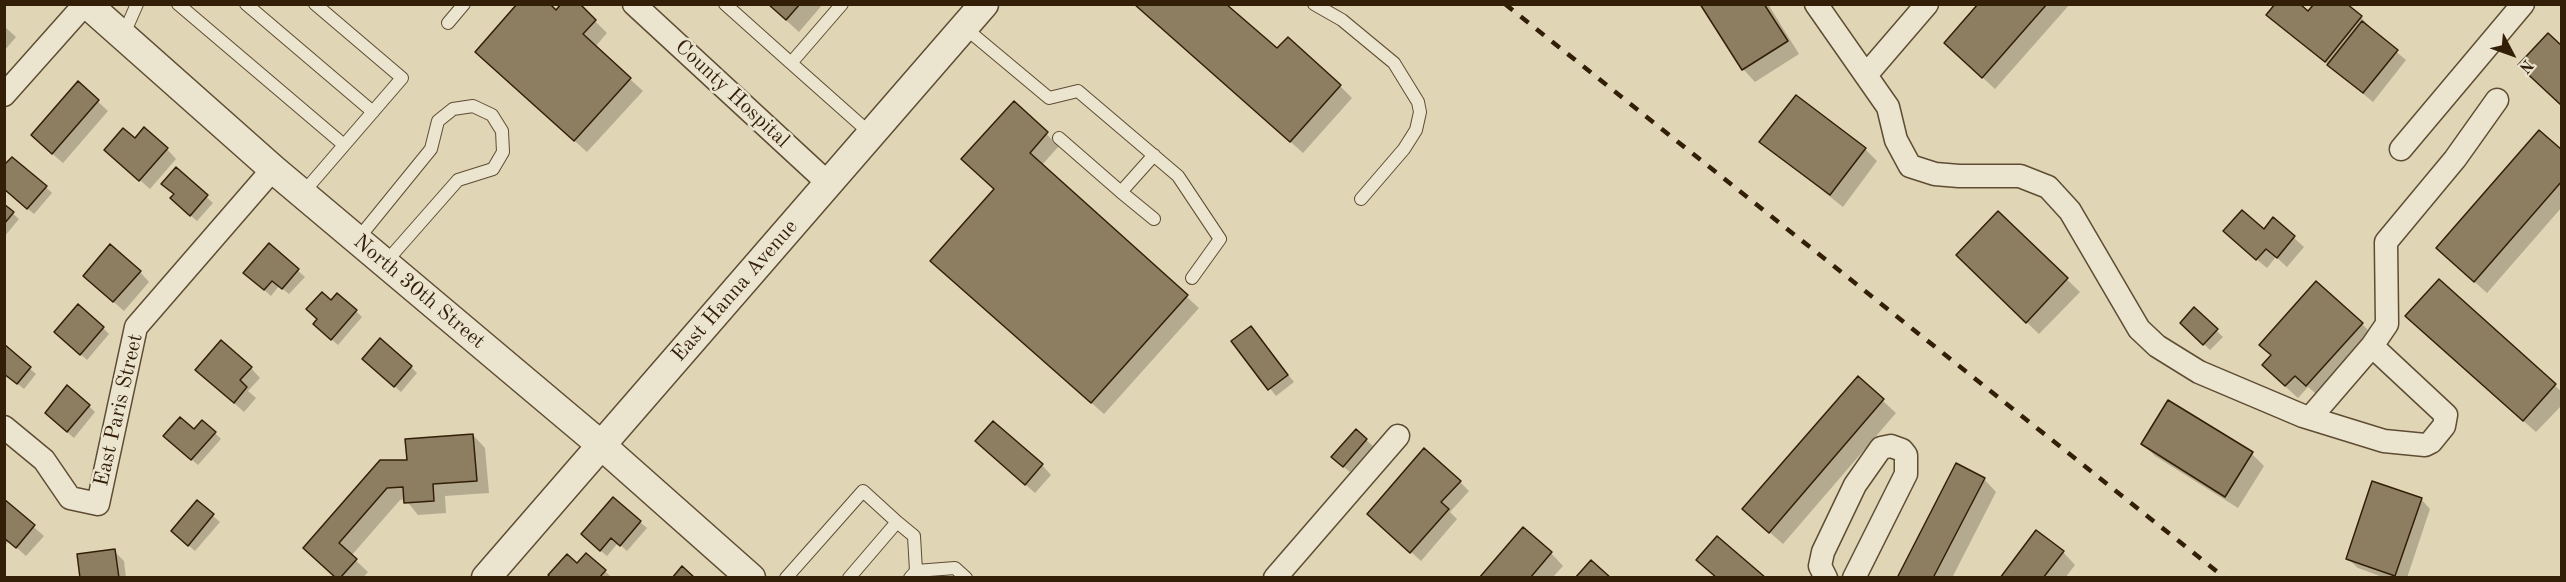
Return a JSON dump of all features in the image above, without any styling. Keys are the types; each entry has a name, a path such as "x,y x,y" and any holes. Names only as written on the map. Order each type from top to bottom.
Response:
{"street":[{"name":"North 30th Street","path":"86,4 273,169 601,445 751,578"},
{"path":"4,95 86,4"},
{"name":"County Hospital","path":"634,4 829,184"},
{"name":"East Hanna Avenue","path":"486,578 984,4"},
{"path":"1816,4 1888,106 1896,140 1910,166 1935,174 2020,176 2048,188 2070,211 2139,329 2157,346 2199,372 2310,418 2384,441 2426,445 2444,426 2446,415 2372,346"},
{"path":"1866,75 1927,4"},
{"path":"2401,149 2523,4"},
{"path":"2310,418 2372,346 2387,324 2386,242 2455,159 2497,100"},
{"name":"East Paris Street","path":"4,427 44,460 70,498 98,504 136,327 273,169"},
{"path":"1275,578 1398,436"},
{"path":"1826,578 1820,566 1823,552 1855,485 1881,448 1891,446 1902,450 1908,465 1906,474 1854,578"}],"lane":[{"path":"123,37 137,4"},
{"path":"178,4 344,146"},
{"path":"246,4 373,112"},
{"path":"302,194 402,78 315,4"},
{"path":"448,23 464,4"},
{"path":"724,4 872,134"},
{"path":"791,63 842,4"},
{"path":"1314,4 1342,20 1394,63 1418,102 1420,112 1416,130 1404,149 1361,200"},
{"path":"964,27 1049,98 1078,91 1178,176 1221,239 1192,278"},
{"path":"357,240 431,149 438,122 453,109 473,106 492,115 502,131 503,152 493,169 458,180 385,263"},
{"path":"1059,138 1154,219"},
{"path":"1121,192 1154,155"},
{"path":"786,578 862,491 914,536 913,574 955,568 966,578"},
{"path":"849,578 897,522"}],"building":[{"path":"517,4 550,4 556,10 561,4 580,4 596,20 583,34 631,78 574,141 475,52"},
{"path":"768,4 800,4 786,20"},
{"path":"1134,4 1226,4 1277,48 1288,37 1341,85 1290,142"},
{"path":"1700,4 1764,4 1788,41 1742,70"},
{"path":"1978,4 2047,4 1982,78 1944,43"},
{"path":"2275,4 2300,4 2308,11 2314,4 2347,4 2362,16 2325,62 2266,15"},
{"path":"2362,21 2398,50 2363,93 2327,65"},
{"path":"2548,33 2562,46 2562,106 2518,65"},
{"path":"78,81 99,100 52,154 31,135"},
{"path":"1796,95 1866,148 1830,195 1759,142"},
{"path":"1014,101 1048,132 1030,153 1188,295 1091,403 930,261 994,189 961,159"},
{"path":"144,127 168,148 139,181 104,150 123,128 135,138"},
{"path":"2539,130 2562,150 2562,181 2474,282 2436,248"},
{"path":"12,157 47,186 27,209 4,189 4,165"},
{"path":"176,167 208,195 190,216 170,198 174,194 161,184"},
{"path":"4,204 14,212 4,224"},
{"path":"2242,210 2264,229 2273,217 2295,236 2277,258 2266,249 2256,260 2223,231"},
{"path":"1998,211 2068,278 2026,323 1956,255"},
{"path":"269,243 299,269 282,289 272,281 264,290 243,273"},
{"path":"110,244 141,271 113,302 83,276"},
{"path":"2439,279 2556,384 2523,421 2405,316"},
{"path":"2316,281 2363,323 2306,386 2295,376 2285,386 2262,365 2271,355 2259,345"},
{"path":"322,292 331,300 337,293 357,310 331,340 313,324 317,319 306,309"},
{"path":"78,304 104,327 80,355 54,332"},
{"path":"2194,307 2218,329 2203,345 2180,323"},
{"path":"1251,326 1288,375 1268,390 1231,341"},
{"path":"380,338 412,366 394,387 362,359"},
{"path":"221,340 252,367 240,380 247,387 234,403 195,370"},
{"path":"4,344 31,367 17,384 4,374"},
{"path":"1858,376 1884,399 1769,533 1742,509"},
{"path":"67,385 90,405 67,432 45,413"},
{"path":"2168,400 2253,452 2225,497 2141,444"},
{"path":"180,417 194,429 202,420 216,432 191,460 163,436"},
{"path":"993,421 1043,464 1025,485 975,441"},
{"path":"1356,429 1367,439 1343,467 1331,457"},
{"path":"473,434 477,481 433,484 434,501 404,503 403,487 387,488 339,543 357,559 340,578 336,578 303,548 380,460 407,460 405,439"},
{"path":"1424,448 1461,481 1441,502 1449,509 1410,553 1367,514"},
{"path":"1956,463 1985,478 1933,578 1897,578"},
{"path":"2372,481 2422,498 2395,576 2346,559"},
{"path":"613,497 641,521 620,546 611,538 600,551 581,534"},
{"path":"4,499 35,525 16,548 4,538"},
{"path":"197,500 214,514 188,546 171,531"},
{"path":"1523,527 1552,552 1530,578 1479,578"},
{"path":"2036,530 2064,551 2043,578 2000,578"},
{"path":"1717,536 1766,578 1717,578 1696,560"},
{"path":"115,549 119,578 80,578 77,554"},
{"path":"586,553 606,570 599,578 551,578 548,575 567,554 577,563"},
{"path":"1591,560 1611,578 1575,578"},
{"path":"682,566 695,578 672,578"}],"railway":[{"path":"1505,4 2225,578"}]}
